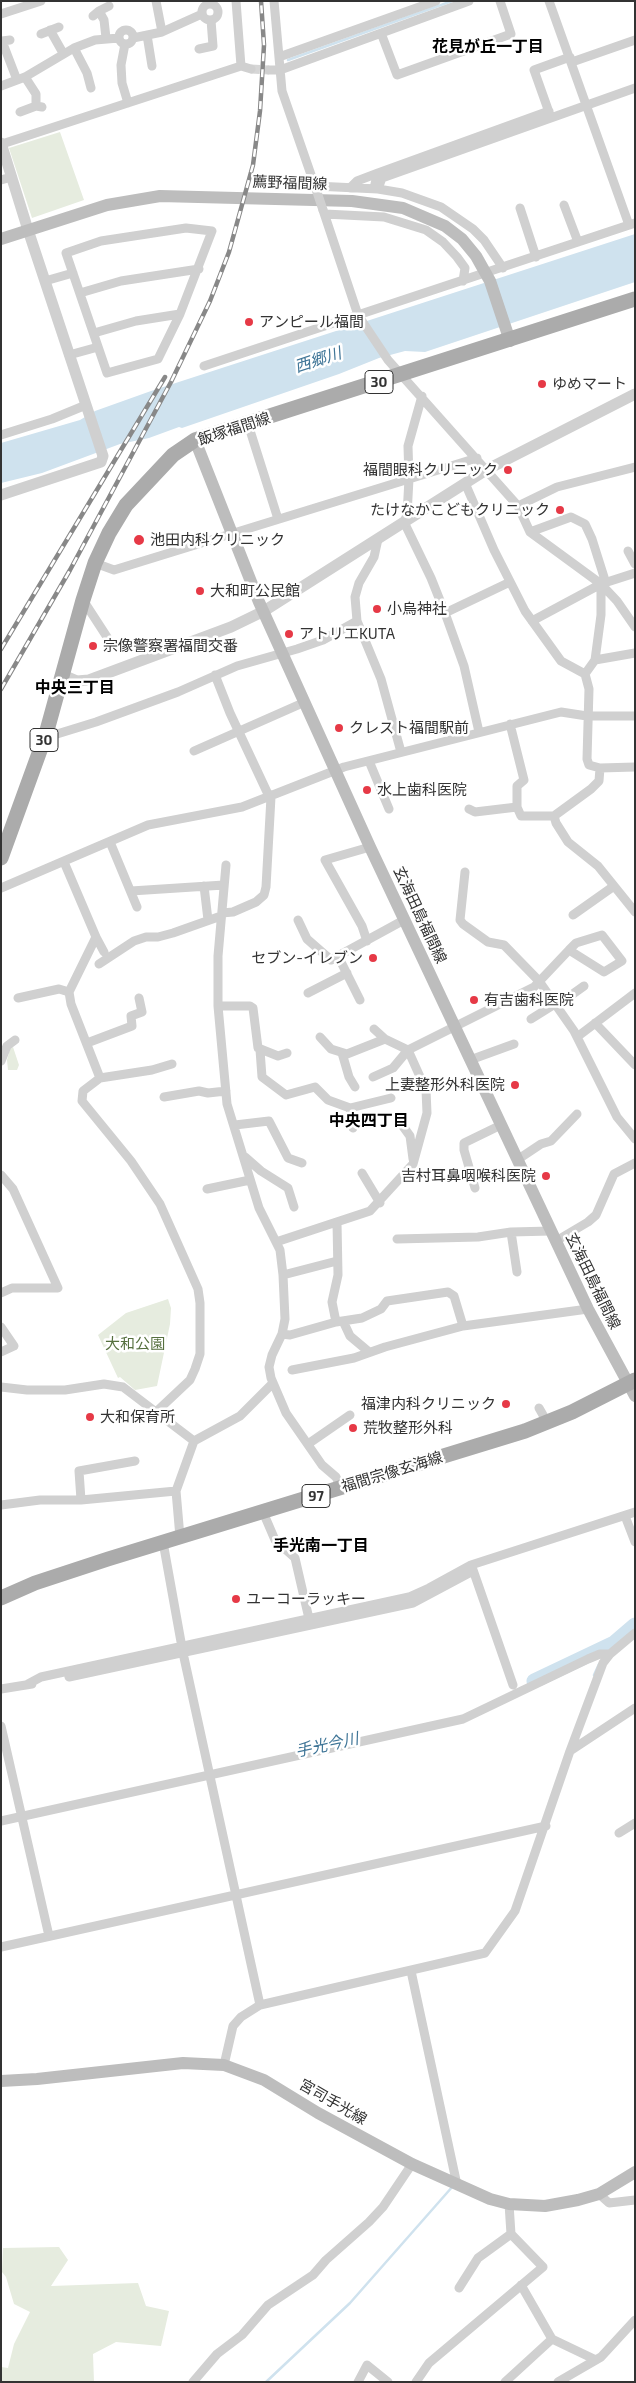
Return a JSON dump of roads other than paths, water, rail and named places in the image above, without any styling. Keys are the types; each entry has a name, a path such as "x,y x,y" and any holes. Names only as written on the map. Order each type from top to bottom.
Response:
{"main road":[{"name":"薦野福間線","path":"1,239 107,205 160,196 383,204 409,210 445,226 462,239 476,256 488,277 508,336"},
{"name":"飯塚福間線","path":"1,858 46,734 83,600 96,563 109,533 126,505 173,454 195,440 402,375 508,336 635,299"},
{"name":"玄海田島福間線","path":"195,440 264,611 370,847 588,1309 632,1386"},
{"name":"福間宗像玄海線","path":"1,1598 71,1570 525,1431 632,1386"},
{"name":"宮司手光線","path":"1,2081 37,2079 182,2063 224,2066 264,2080 318,2113 412,2164 490,2199 509,2204 545,2206 578,2200 598,2194 635,2172"}],"street":[{"path":"1,14 41,1"},
{"path":"156,1 162,32"},
{"path":"236,1 241,66"},
{"path":"274,1 282,91 360,317 388,360 518,506 530,532 601,584 632,616 635,627"},
{"path":"279,56 436,1"},
{"path":"269,70 280,70 469,1"},
{"path":"381,33 397,75 512,34 500,1"},
{"path":"204,366 360,317 463,281 488,277 503,268 632,224 586,105 549,1"},
{"path":"128,103 122,83 120,32 126,30 130,32 133,38 162,32 206,17 215,17 217,10 209,3 204,7 206,17 213,46 199,49"},
{"path":"106,38 104,20 96,13 109,6"},
{"path":"59,27 46,32 63,53"},
{"path":"147,35 152,66"},
{"path":"1,86 21,79 74,48 106,38 121,41"},
{"path":"550,115 534,70 635,40"},
{"path":"4,41 21,79 36,94 39,106 20,112"},
{"path":"74,48 87,73 91,88"},
{"path":"1,495 102,459 28,230 7,179 1,144 241,66 251,68"},
{"path":"350,188 357,181 378,173 635,88"},
{"path":"376,189 382,178 550,115"},
{"path":"376,189 378,173"},
{"path":"316,189 376,189 416,198 447,211 473,229 484,240 503,268"},
{"path":"564,205 578,242"},
{"path":"520,208 536,257"},
{"path":"324,212 384,217 426,230 444,242 465,268 463,281"},
{"path":"186,228 212,231 199,269 158,359 107,373 66,253 101,241 186,228"},
{"path":"80,293 120,281 199,269"},
{"path":"45,281 73,272"},
{"path":"94,333 136,321 180,314"},
{"path":"69,355 98,347"},
{"path":"63,675 77,681 89,680 231,627 264,611 486,470 635,394"},
{"path":"422,396 408,446 409,479 407,515 404,522 431,578 464,666 479,732"},
{"path":"1,435 87,408"},
{"path":"248,424 278,519"},
{"path":"96,563 114,570 477,458"},
{"path":"518,506 556,487 635,467"},
{"path":"465,483 510,582 532,621 560,661 585,674 589,689 587,759 589,765 600,768 635,767"},
{"path":"530,532 571,517 585,524 592,539 604,577 601,584 601,615 595,660 585,674"},
{"path":"378,539 374,557 359,584 355,597 357,621 381,679 401,752"},
{"path":"628,551 635,564"},
{"path":"532,621 601,584 635,573"},
{"path":"445,613 510,582"},
{"path":"83,600 107,637"},
{"path":"46,734 57,734 96,722 178,692 237,666 283,654 322,640 357,621"},
{"path":"595,660 635,654"},
{"path":"99,964 134,941 172,933 256,902 264,895 271,797 239,731 215,675"},
{"path":"194,751 305,702"},
{"path":"1,888 148,826 219,812 271,797 335,770 401,752 561,712 588,716 635,716"},
{"path":"510,724 524,780 517,786 517,806 521,816 554,816 592,789 599,781 600,768"},
{"path":"369,761 389,809"},
{"path":"469,809 475,812 517,806"},
{"path":"554,816 556,823 568,842 598,866 634,911"},
{"path":"110,842 137,907"},
{"path":"366,941 362,926 325,860 370,847"},
{"path":"64,862 104,952"},
{"path":"226,865 218,956 218,1006 227,1104 259,1208 280,1250 284,1275 285,1319 282,1334 269,1367 272,1384 286,1413 322,1466 336,1477 341,1488"},
{"path":"465,872 460,920 488,942 504,945 539,981 577,1037 617,1117 635,1140"},
{"path":"131,891 224,885"},
{"path":"204,886 208,920"},
{"path":"573,915 614,886"},
{"path":"298,920 307,939 331,960 404,920"},
{"path":"374,1076 393,1068 408,1050 534,987 539,981 569,950 576,943 602,935 622,961 604,972 569,950"},
{"path":"96,936 69,992 71,1004 100,1078"},
{"path":"338,956 360,1000"},
{"path":"308,993 347,973"},
{"path":"532,1019 584,986"},
{"path":"18,998 59,988 69,992"},
{"path":"577,1037 635,993"},
{"path":"87,1042 132,1026 131,1016 142,1012 139,998"},
{"path":"218,1006 250,1006 253,1008 256,1044 260,1050 262,1077 286,1095 315,1088 328,1100 350,1108 391,1098"},
{"path":"595,1023 635,1065"},
{"path":"276,1242 370,1211 414,1164 428,1102 426,1090 408,1050 386,1039 374,1028"},
{"path":"320,1037 326,1046 342,1053 352,1053 386,1039"},
{"path":"1,1061 7,1046 16,1040"},
{"path":"470,1060 514,1044"},
{"path":"260,1050 278,1056 287,1053"},
{"path":"342,1053 348,1077 355,1087"},
{"path":"156,1412 190,1380 195,1369 200,1354 200,1303 198,1289 160,1204 131,1161 82,1101 83,1091 100,1078 152,1070 172,1064"},
{"path":"164,1097 199,1091 208,1093 226,1091"},
{"path":"350,1108 353,1128"},
{"path":"517,1160 541,1144 551,1141 577,1114"},
{"path":"235,1125 269,1121 288,1158 302,1163"},
{"path":"402,1125 410,1136 414,1164"},
{"path":"475,1188 464,1150 464,1143 501,1125"},
{"path":"244,1157 261,1171 288,1188 294,1207"},
{"path":"397,1239 478,1237 511,1232 553,1236 588,1222 596,1215 614,1174 635,1163"},
{"path":"362,1173 380,1202"},
{"path":"1,1175 13,1189 58,1288 12,1288 1,1293"},
{"path":"207,1189 250,1180"},
{"path":"337,1222 338,1275 332,1302 340,1321 350,1336 369,1352"},
{"path":"511,1232 517,1272"},
{"path":"284,1275 338,1261"},
{"path":"282,1334 290,1335 373,1314 387,1301 448,1292 454,1296 463,1326"},
{"path":"292,1370 354,1358 369,1352 463,1326 588,1309"},
{"path":"1,1326 14,1346 1,1352"},
{"path":"1,1388 65,1390 104,1384 123,1387 194,1441"},
{"path":"180,1537 176,1491 186,1458 194,1441 240,1416 272,1384"},
{"path":"539,1408 547,1422"},
{"path":"308,1444 350,1415"},
{"path":"81,1500 79,1471 135,1461"},
{"path":"1,1505 40,1500 81,1500 176,1491"},
{"path":"263,1512 274,1540 295,1558 309,1622"},
{"path":"1,1689 42,1683 104,1667 372,1608 417,1594 472,1568 635,1512"},
{"path":"625,1516 635,1542"},
{"path":"163,1542 182,1650 260,2005"},
{"path":"472,1568 513,1685"},
{"path":"224,2066 233,2026 241,2017 260,2005 485,1953 515,1911 546,1826 570,1751 600,1671 610,1654 635,1633"},
{"path":"1,1822 21,1814 463,1719 588,1659 600,1654 610,1654"},
{"path":"570,1751 635,1708"},
{"path":"2,1732 49,1936"},
{"path":"619,1833 635,1822"},
{"path":"1,1947 546,1826"},
{"path":"410,1971 457,2185"},
{"path":"193,2382 217,2354 242,2335 268,2305 313,2275 326,2260 369,2222 383,2207 412,2164"},
{"path":"598,2194 609,2203 635,2200"},
{"path":"416,2382 428,2364 543,2267 511,2234 509,2204"},
{"path":"459,2288 481,2255 511,2234"},
{"path":"521,2286 552,2340 596,2360"},
{"path":"558,2382 596,2360 635,2320"},
{"path":"505,2382 552,2340"},
{"path":"358,2382 367,2365 388,2382"}],"water":[{"name":"西郷川","path":"635,234 635,282 425,352 405,351 379,358 339,374 182,428 179,427 149,438 120,444 42,473 1,483 1,443 80,420 95,411 151,391"}],"waterway":[{"path":"288,60 452,1"},
{"name":"手光今川","path":"534,1681 614,1643 635,1625"},
{"name":"手光今川","path":"612,1648 614,1643"},
{"path":"594,1675 599,1664"},
{"path":"266,2382 350,2303 453,2186"}],"tunnel":[{"path":"251,69 269,70"}],"railway":[{"path":"1,689 70,570 171,382 210,301 229,252 253,165 260,111 264,45 261,1"},
{"path":"1,649 165,377"}],"place":[{"name":"アンピール福間","path":"249,322"},
{"name":"ゆめマート","path":"542,384"},
{"name":"福間眼科クリニック","path":"508,470"},
{"name":"たけなかこどもクリニック","path":"560,510"},
{"name":"池田内科クリニック","path":"139,540"},
{"name":"大和町公民館","path":"200,591"},
{"name":"小烏神社","path":"377,609"},
{"name":"アトリエKUTA","path":"289,634"},
{"name":"宗像警察署福間交番","path":"93,646"},
{"name":"クレスト福間駅前","path":"339,728"},
{"name":"水上歯科医院","path":"367,790"},
{"name":"セブン-イレブン","path":"373,958"},
{"name":"有吉歯科医院","path":"474,1000"},
{"name":"上妻整形外科医院","path":"515,1085"},
{"name":"吉村耳鼻咽喉科医院","path":"546,1176"},
{"name":"福津内科クリニック","path":"506,1404"},
{"name":"大和保育所","path":"90,1417"},
{"name":"荒牧整形外科","path":"353,1428"},
{"name":"ユーコーラッキー","path":"236,1599"}],"district":[{"name":"花見が丘一丁目","path":"488,47"},
{"name":"中央三丁目","path":"75,688"},
{"name":"中央四丁目","path":"369,1121"},
{"name":"手光南一丁目","path":"321,1546"}],"park label":[{"name":"大和公園","path":"135,1344"}]}
